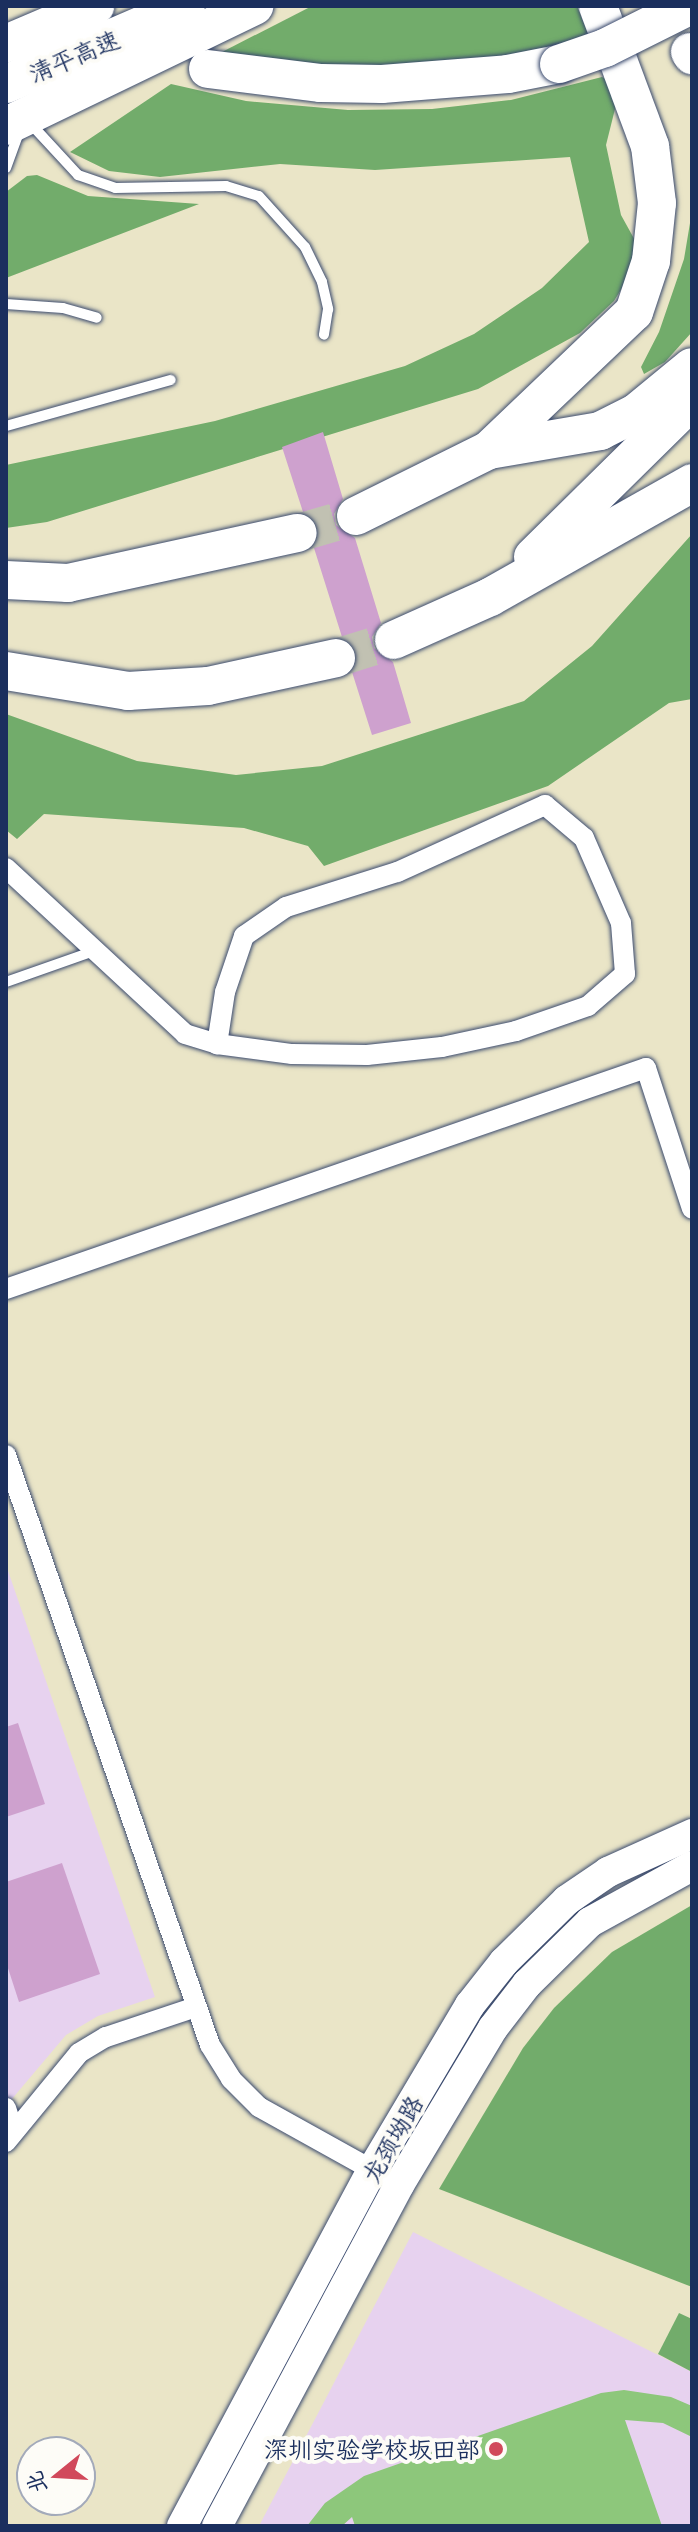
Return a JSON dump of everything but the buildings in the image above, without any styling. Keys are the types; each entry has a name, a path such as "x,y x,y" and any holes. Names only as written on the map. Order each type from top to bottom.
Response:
{"highway":[{"name":"清平高速","path":"6,44 95,6"},
{"name":"清平高速","path":"6,84 186,6"},
{"path":"16,122 254,6"},
{"path":"489,450 634,312 651,261 657,203 650,146 598,6"},
{"path":"208,69 321,83 382,84 480,77 559,64 605,48 689,6"},
{"path":"356,516 489,450 600,431 636,413 692,367"},
{"path":"490,597 692,400"},
{"path":"394,640 490,597 692,483"},
{"path":"6,580 68,583 298,533"},
{"path":"6,671 128,691 208,686 336,658"}],"main road":[{"name":"龙颈坳路","path":"182,2526 372,2170 470,2005 538,1925 608,1872 692,1834"},
{"name":"龙颈坳路","path":"217,2526 399,2185 493,2028 527,1984 590,1922 692,1866"}],"street":[{"path":"6,868 185,1034 217,1044 292,1054 367,1055 442,1047 516,1031 588,1006 625,974 621,923 584,838 545,805 397,872 286,907 244,936 225,992 217,1044"},
{"path":"6,1289 646,1068 692,1209"},
{"path":"6,1455 196,2007 220,2062 244,2094 276,2119 399,2185"},
{"path":"10,2137 68,2063 92,2044 196,2007"},
{"path":"6,2108 10,2137"}],"lane":[{"path":"6,168 16,122 78,175 115,188 226,186 259,196 305,247 322,282 328,309 324,335"},
{"path":"6,304 63,308 97,318"},
{"path":"6,426 171,380"},
{"path":"6,982 94,951"}],"shaded area":[{"path":"6,1565 155,1997 98,2016 66,2035 6,2106"},
{"name":"深圳实验学校坂田部","path":"413,2232 692,2372 692,2526 259,2526"}],"green space":[{"path":"312,6 577,6 589,36 508,59 366,70 222,52"},
{"path":"602,77 614,84 618,97 606,145 621,215 637,244 636,265 614,301 580,333 478,389 47,522 6,528 6,465 215,421 405,366 474,334 542,288 589,242 570,157 375,170 280,164 160,177 109,171 70,152 171,84 246,101 348,110 432,109 511,100"},
{"path":"37,175 88,196 199,204 6,278 6,192 27,176"},
{"path":"692,211 692,332 665,362 644,374 641,367 659,332 684,259"},
{"path":"692,534 692,699 669,703 548,786 324,866 308,846 244,828 44,814 17,839 6,830 6,714 137,761 236,775 322,766 524,701 592,646"},
{"path":"692,1905 692,2287 439,2189 523,2048 554,2008 612,1952"},
{"path":"679,2313 692,2319 692,2372 658,2354"},
{"path":"624,2390 671,2397 692,2406 692,2437 663,2423 625,2420 662,2526 355,2526 352,2517 342,2526 307,2526 325,2503 364,2476 601,2393"}],"tunnel":[{"path":"298,533 356,516"},
{"path":"336,658 394,640"}],"place":[{"name":"深圳实验学校坂田部","path":"496,2449"}]}
